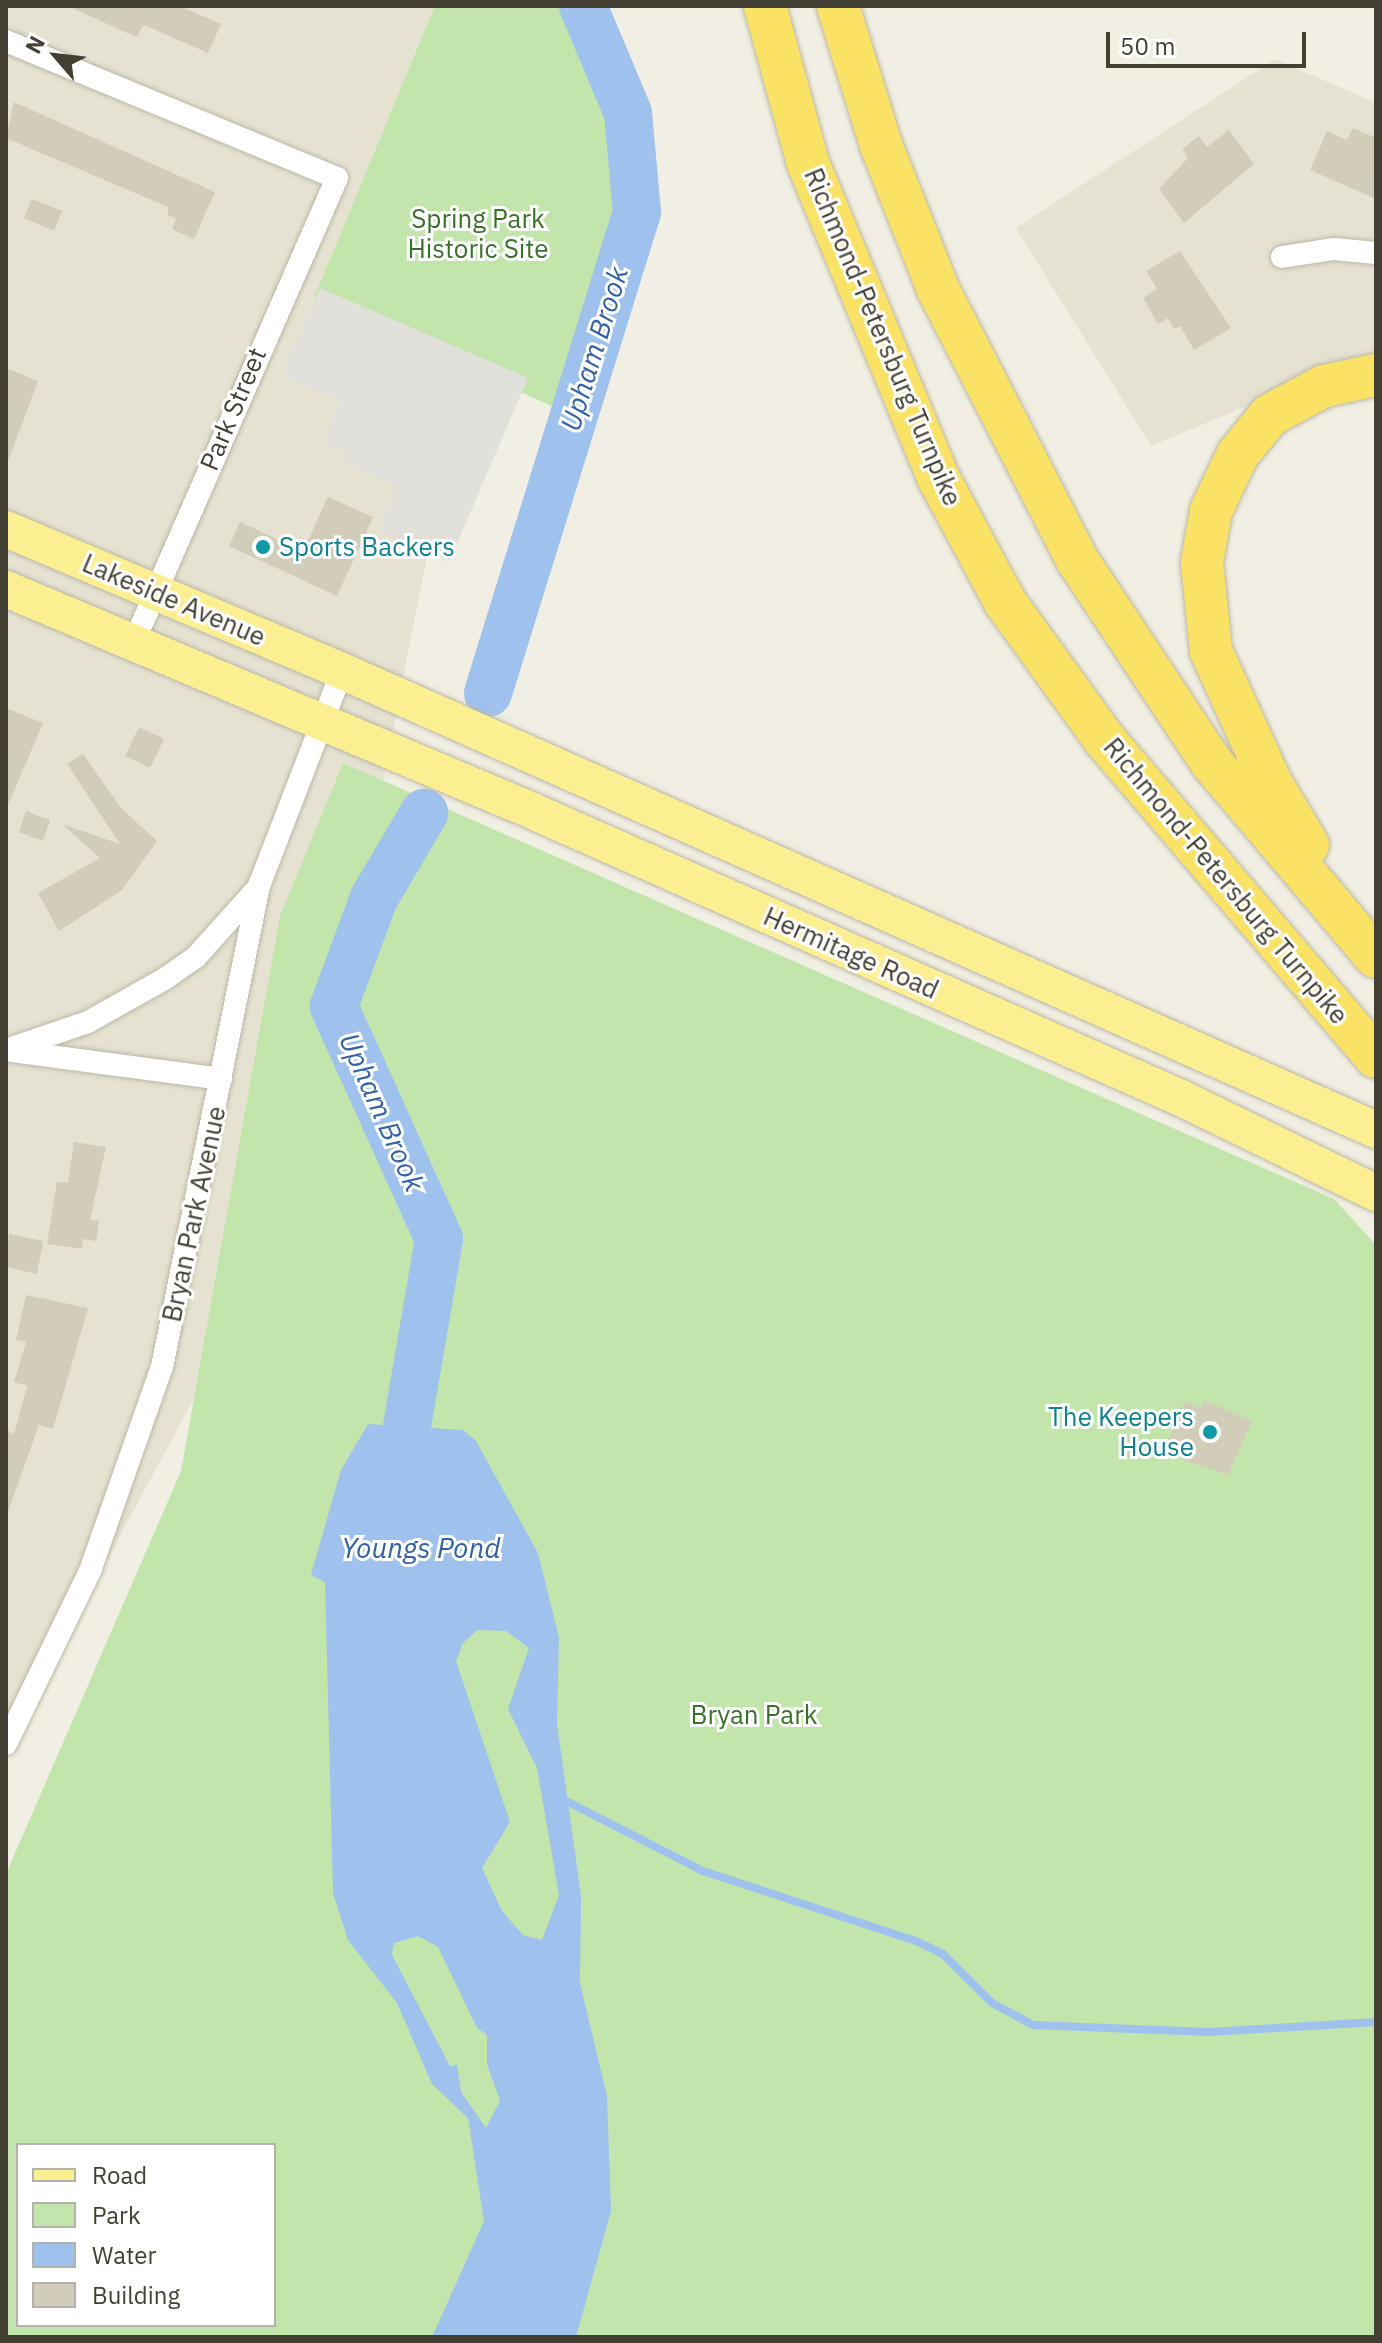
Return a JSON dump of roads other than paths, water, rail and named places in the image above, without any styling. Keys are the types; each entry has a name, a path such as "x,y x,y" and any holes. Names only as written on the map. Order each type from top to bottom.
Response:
{"highway":[{"name":"Richmond-Petersburg Turnpike","path":"765,6 808,163 938,477 1005,602 1105,740 1376,1057"},
{"path":"838,6 881,145 938,289 1078,561 1211,762 1376,957"},
{"path":"1376,375 1324,386 1270,415 1238,454 1211,511 1202,562 1211,651 1271,783 1376,949"}],"main road":[{"name":"Lakeside Avenue","path":"6,529 342,671"},
{"name":"Lakeside Avenue","path":"6,589 322,721"},
{"name":"Hermitage Road","path":"342,671 1376,1130"},
{"name":"Hermitage Road","path":"322,721 1183,1099 1376,1193"}],"street":[{"name":"Park Street","path":"6,41 337,178 134,642"},
{"path":"1282,257 1334,249 1376,253"},
{"name":"Bryan Park Avenue","path":"6,1744 90,1571 162,1367 259,886 342,671"},
{"path":"6,1050 88,1022 166,978 196,957 259,886"},
{"path":"6,1050 221,1079"}],"water":[{"name":"Youngs Pond","path":"368,1424 463,1430 476,1441 538,1553 559,1637 557,1724 581,1896 580,1983 607,2096 611,2211 576,2337 432,2337 484,2221 468,2118 432,2084 397,2003 348,1940 333,1893 325,1582 311,1575 341,1470","holes":["477,1630 506,1631 529,1648 508,1709 537,1768 559,1895 542,1940 523,1935 502,1911 482,1868 510,1822 456,1661 463,1643","418,1936 438,1947 477,2028 487,2035 487,2064 500,2101 486,2128 461,2092 457,2065 450,2066 392,1955 394,1943"]}],"waterway":[{"name":"Upham Brook","path":"488,693 637,212 628,113 583,6"},
{"name":"Upham Brook","path":"407,1426 439,1239 334,1006 374,898 424,813"},
{"path":"568,1802 703,1871 916,1941 943,1954 992,2003 1033,2025 1209,2032 1376,2022"}],"place":[{"name":"Sports Backers","path":"263,547"},
{"name":"The Keepers House","path":"1210,1432"}],"park label":[{"name":"Spring Park Historic Site","path":"478,234"},
{"name":"Bryan Park","path":"754,1715"}]}
